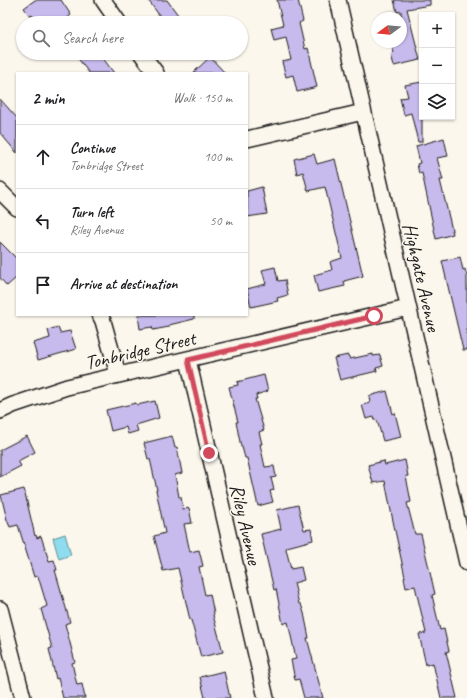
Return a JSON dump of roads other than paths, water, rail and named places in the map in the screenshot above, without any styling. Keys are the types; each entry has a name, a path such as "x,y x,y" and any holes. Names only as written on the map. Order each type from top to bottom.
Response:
{"street":[{"path":"103,0 114,16"},
{"name":"Highgate Avenue","path":"338,0 467,563"},
{"path":"146,60 155,72"},
{"path":"248,139 363,112"},
{"path":"0,191 16,207"},
{"name":"Tonbridge Street","path":"0,411 13,405 67,387 118,374 188,360 408,308"},
{"path":"100,316 118,374"},
{"name":"Riley Avenue","path":"188,360 266,698"},
{"path":"0,609 23,698"}],"water":[{"path":"65,534 71,555 59,559 53,538"}]}
